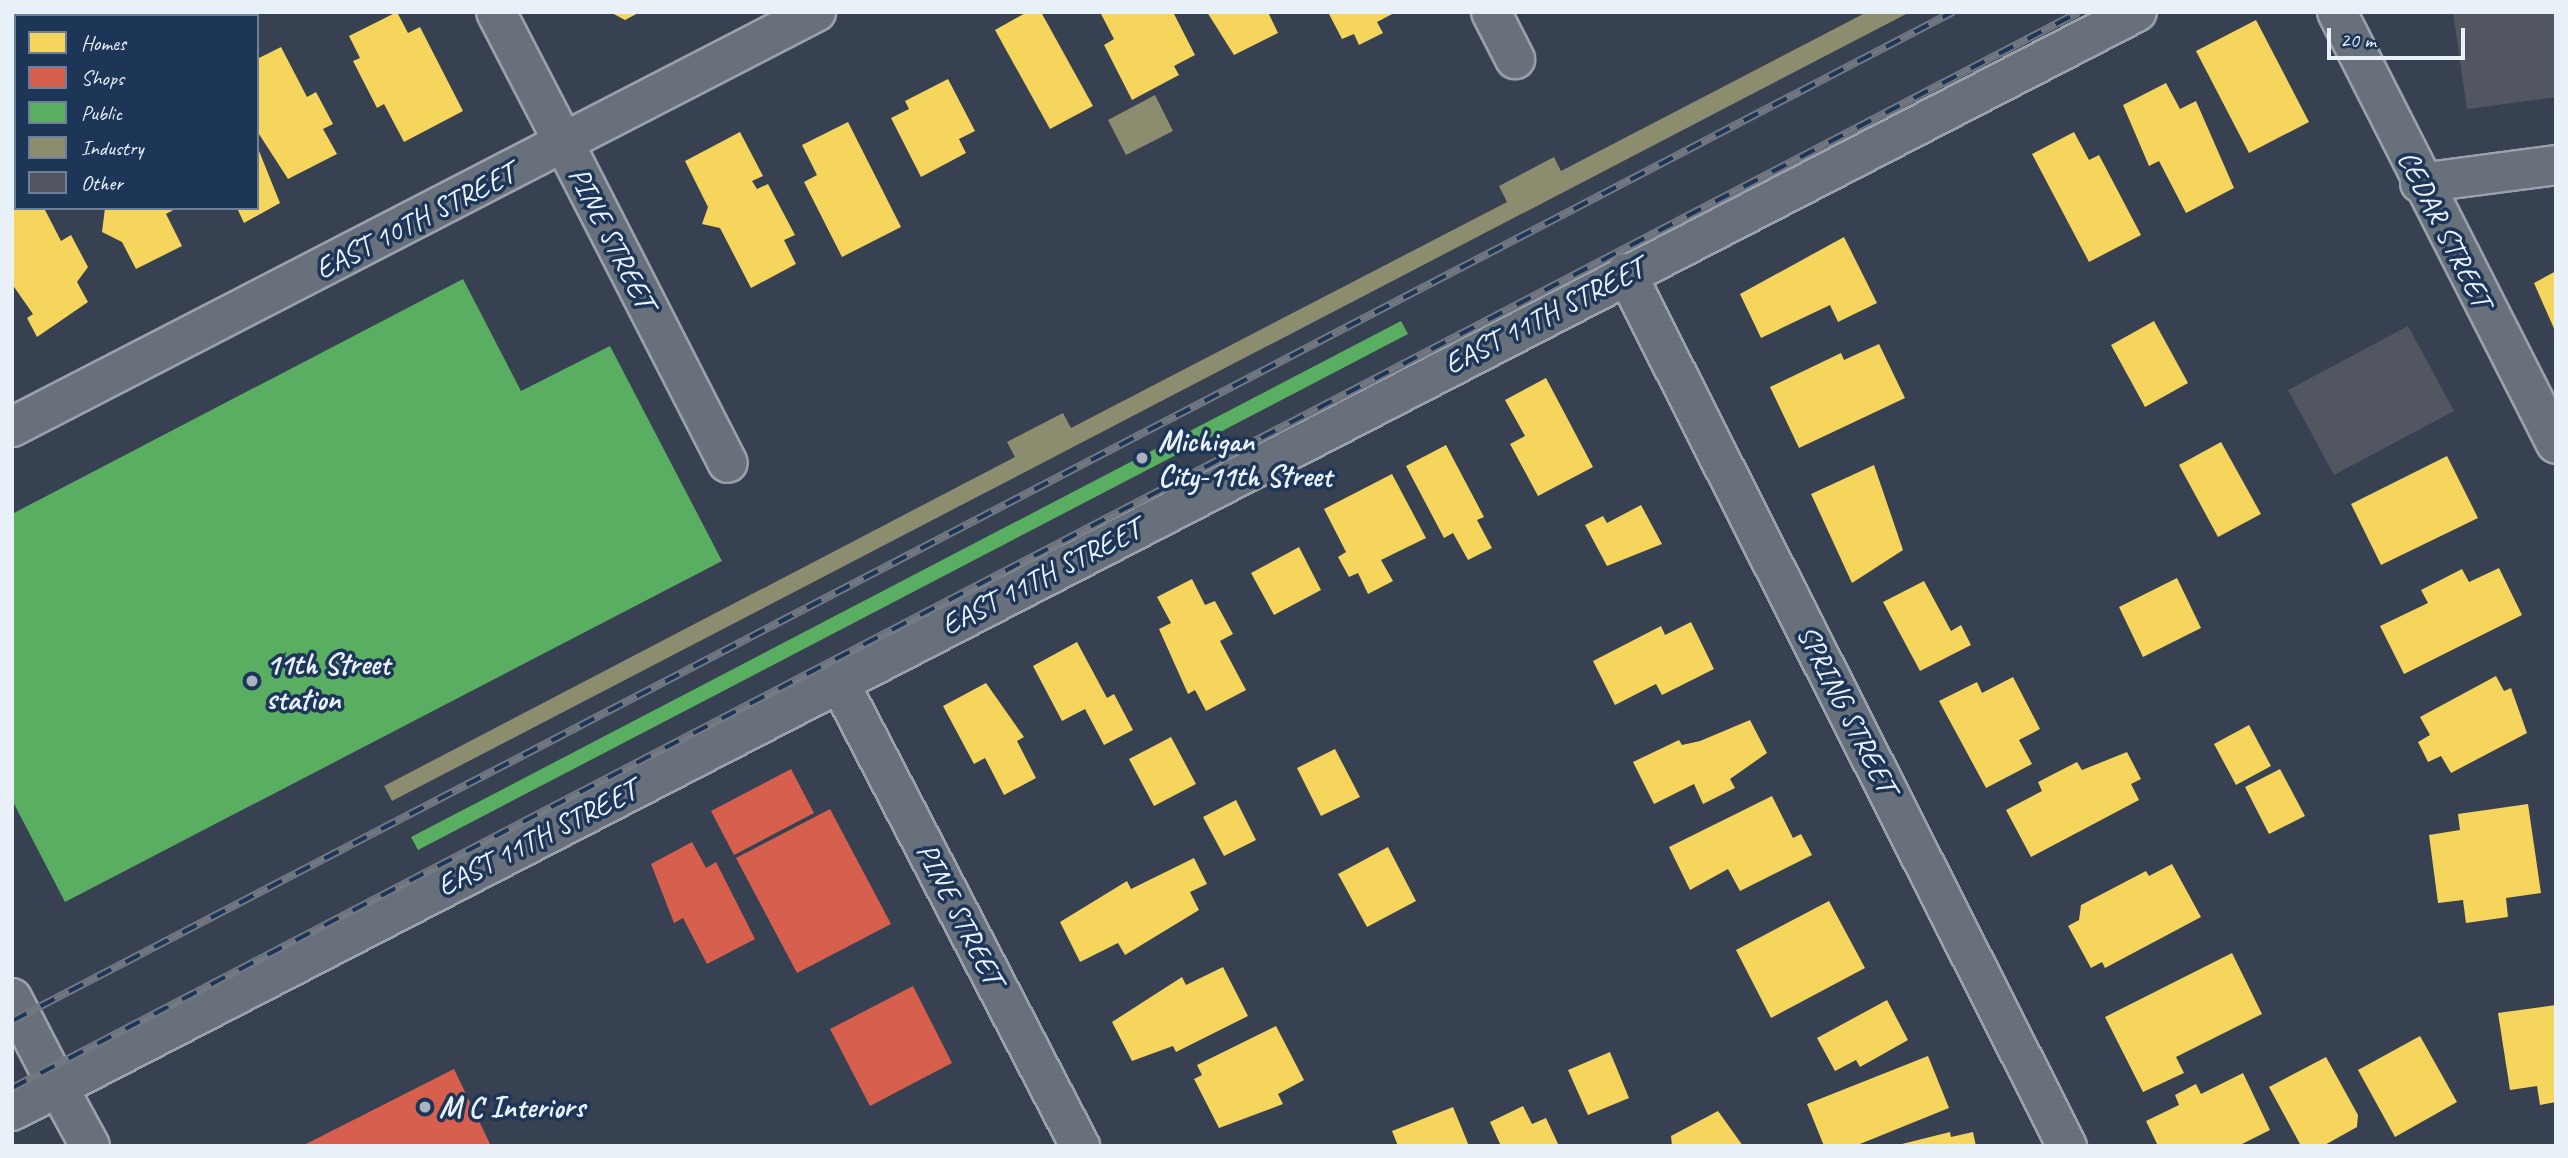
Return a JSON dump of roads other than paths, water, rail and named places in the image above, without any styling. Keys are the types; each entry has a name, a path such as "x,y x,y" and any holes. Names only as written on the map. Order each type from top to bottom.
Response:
{"street":[{"name":"PINE STREET","path":"496,12 728,463"},
{"name":"EAST 10TH STREET","path":"12,427 565,145 816,12"},
{"path":"1491,12 1515,59"},
{"name":"EAST 11TH STREET","path":"12,1111 1626,273 2137,12"},
{"name":"CEDAR STREET","path":"2337,12 2420,183 2556,444"},
{"path":"2420,183 2556,165"},
{"name":"SPRING STREET","path":"1626,273 2067,1146"},
{"name":"PINE STREET","path":"839,682 1080,1146"},
{"path":"12,998 90,1146"}],"railway":[{"path":"12,1021 1953,12"},
{"path":"12,1088 2079,12"}],"place":[{"name":"Michigan City-11th Street","path":"1142,458"},
{"name":"11th Street station","path":"252,681"},
{"name":"M C Interiors","path":"425,1107"}]}
